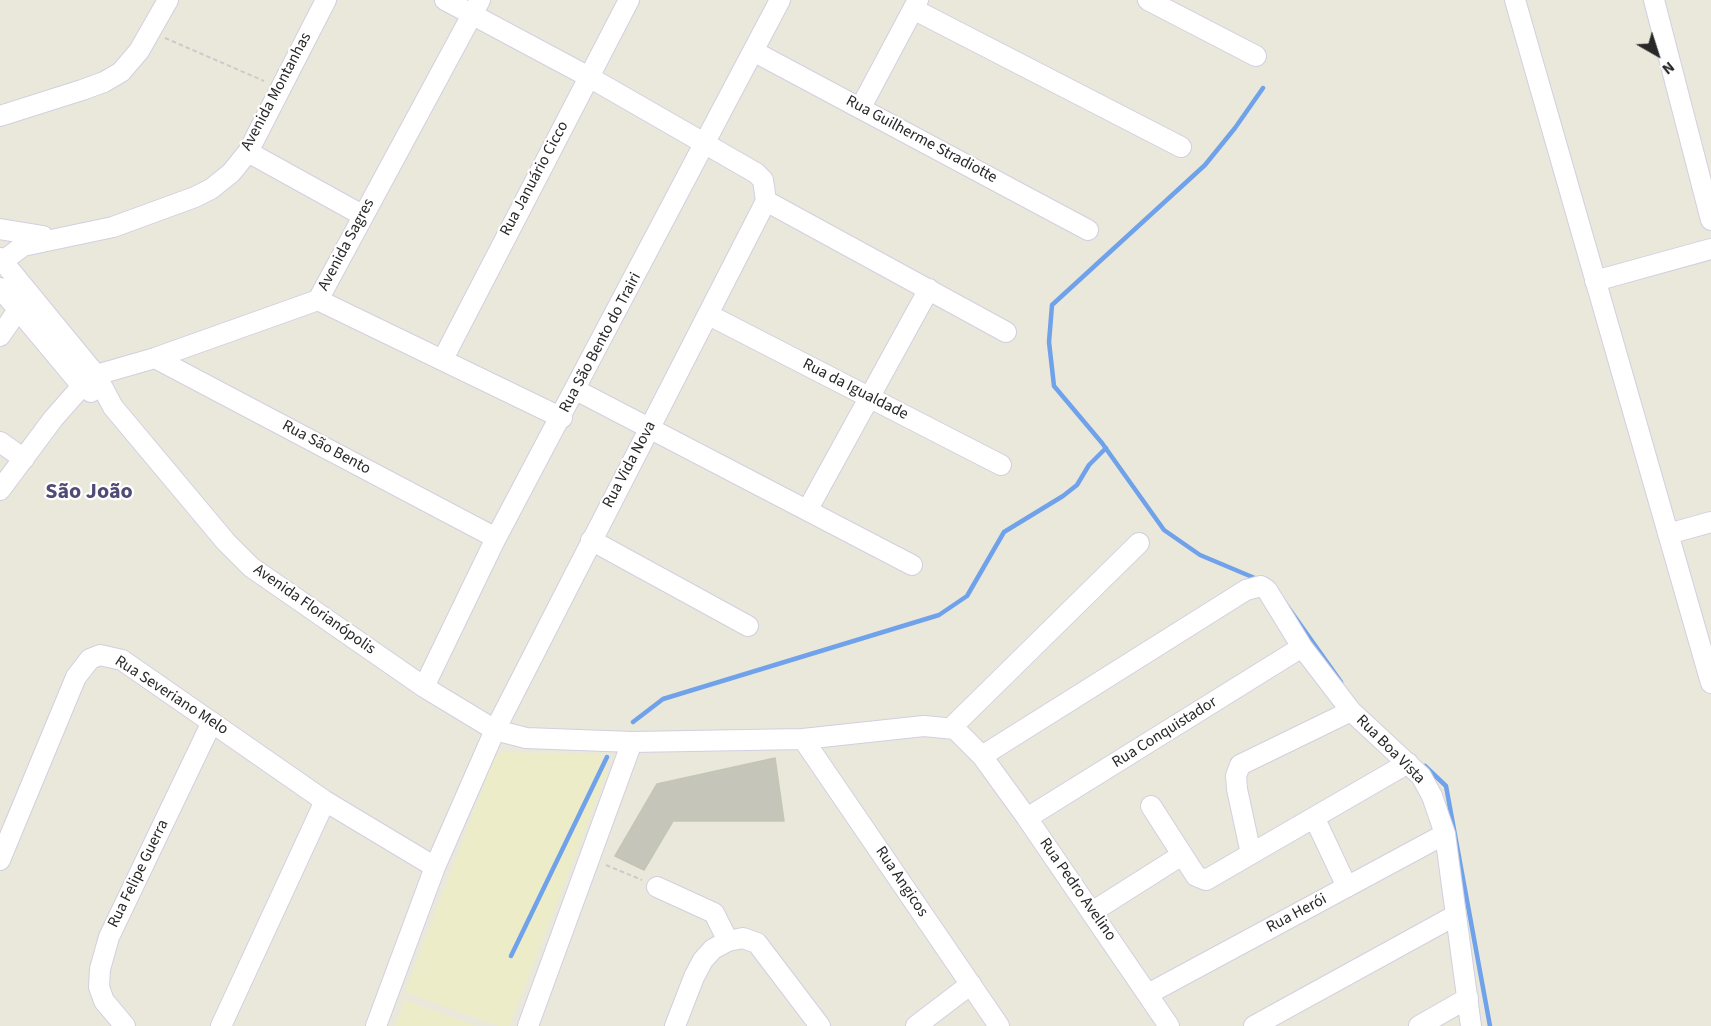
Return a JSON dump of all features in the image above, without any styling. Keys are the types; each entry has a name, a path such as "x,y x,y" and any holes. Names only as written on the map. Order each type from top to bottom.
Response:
{"street":[{"path":"0,116 105,82 121,72 152,32 168,0"},
{"name":"Avenida Montanhas","path":"2,260 23,246 55,237 83,234 112,227 195,197 211,189 231,173 248,152 326,0"},
{"path":"445,0 476,8 589,77 760,176 766,201 1006,332"},
{"name":"Rua Januário Cicco","path":"443,359 629,0"},
{"name":"Rua São Bento do Trairi","path":"424,687 496,538 562,418 780,0"},
{"path":"1148,0 1256,56"},
{"path":"1515,0 1711,683"},
{"path":"1654,0 1711,220"},
{"path":"861,107 916,5 1181,147"},
{"name":"Avenida Sagres","path":"89,381 318,300 476,8"},
{"name":"Rua Guilherme Stradiotte","path":"753,51 1088,230"},
{"path":"248,152 362,215"},
{"name":"Rua Vida Nova","path":"376,1026 435,867 495,730 766,201"},
{"name":"Avenida Montanhas","path":"0,229 55,237"},
{"path":"1595,281 1711,249"},
{"name":"Avenida Florianópolis","path":"2,260 89,381"},
{"name":"Avenida Florianópolis","path":"0,288 18,310 113,407 226,542 251,567 424,687 495,730"},
{"path":"808,509 929,290"},
{"path":"318,300 562,418"},
{"path":"0,336 18,310"},
{"name":"Rua da Igualdade","path":"709,315 1001,465"},
{"name":"Rua São Bento","path":"155,358 496,538"},
{"path":"0,490 89,381"},
{"path":"576,390 912,565"},
{"path":"0,442 24,459"},
{"path":"1668,534 1711,522"},
{"path":"591,540 748,626"},
{"path":"951,728 1139,543"},
{"name":"Rua Boa Vista","path":"982,756 1246,590 1261,586 1267,590 1302,647 1351,711 1421,776 1432,796 1445,834 1471,1026"},
{"name":"Rua Conquistador","path":"1027,818 1302,647"},
{"name":"Rua Severiano Melo","path":"0,860 76,677 90,659 100,654 122,660 325,801 435,867"},
{"path":"1251,854 1237,789 1236,776 1240,765 1351,711"},
{"name":"Rua Felipe Guerra","path":"125,1026 104,1001 99,987 100,969 109,938 212,722"},
{"path":"495,730 526,738 632,742 803,739 924,726 951,728 982,756"},
{"name":"Rua Angicos","path":"803,739 999,1026"},
{"path":"528,1026 632,742"},
{"name":"Rua Pedro Avelino","path":"982,756 1169,1026"},
{"path":"1151,806 1196,876 1206,880 1316,819 1408,763"},
{"path":"221,1026 325,801"},
{"path":"1316,819 1347,887"},
{"name":"Rua Herói","path":"1148,994 1445,834"},
{"path":"1092,912 1182,855"},
{"path":"657,887 714,913 728,941"},
{"path":"1254,1026 1456,915"},
{"path":"675,1026 703,960 713,949 728,941 743,938 757,943 820,1026"},
{"path":"916,1026 971,984"},
{"path":"1419,1026 1468,998"}],"path":[{"path":"152,32 279,88"},
{"path":"590,858 657,887"}],"shaded area":[{"path":"504,752 600,754 608,772 509,1026 498,1026 405,992 495,756"},
{"path":"405,1000 475,1026 395,1026"}],"building":[{"path":"775,758 784,821 673,821 644,870 615,856 657,784"}],"waterway":[{"path":"1257,579 1200,555 1164,530 1102,443 1054,386 1049,342 1052,305 1205,165 1263,88"},
{"path":"633,722 663,699 939,615 967,596 1004,532 1077,485 1089,465 1106,448"},
{"path":"1273,586 1341,682"},
{"path":"511,956 607,757"},
{"path":"1425,766 1446,786 1490,1026"}],"district":[{"name":"São João","path":"89,493"}]}
